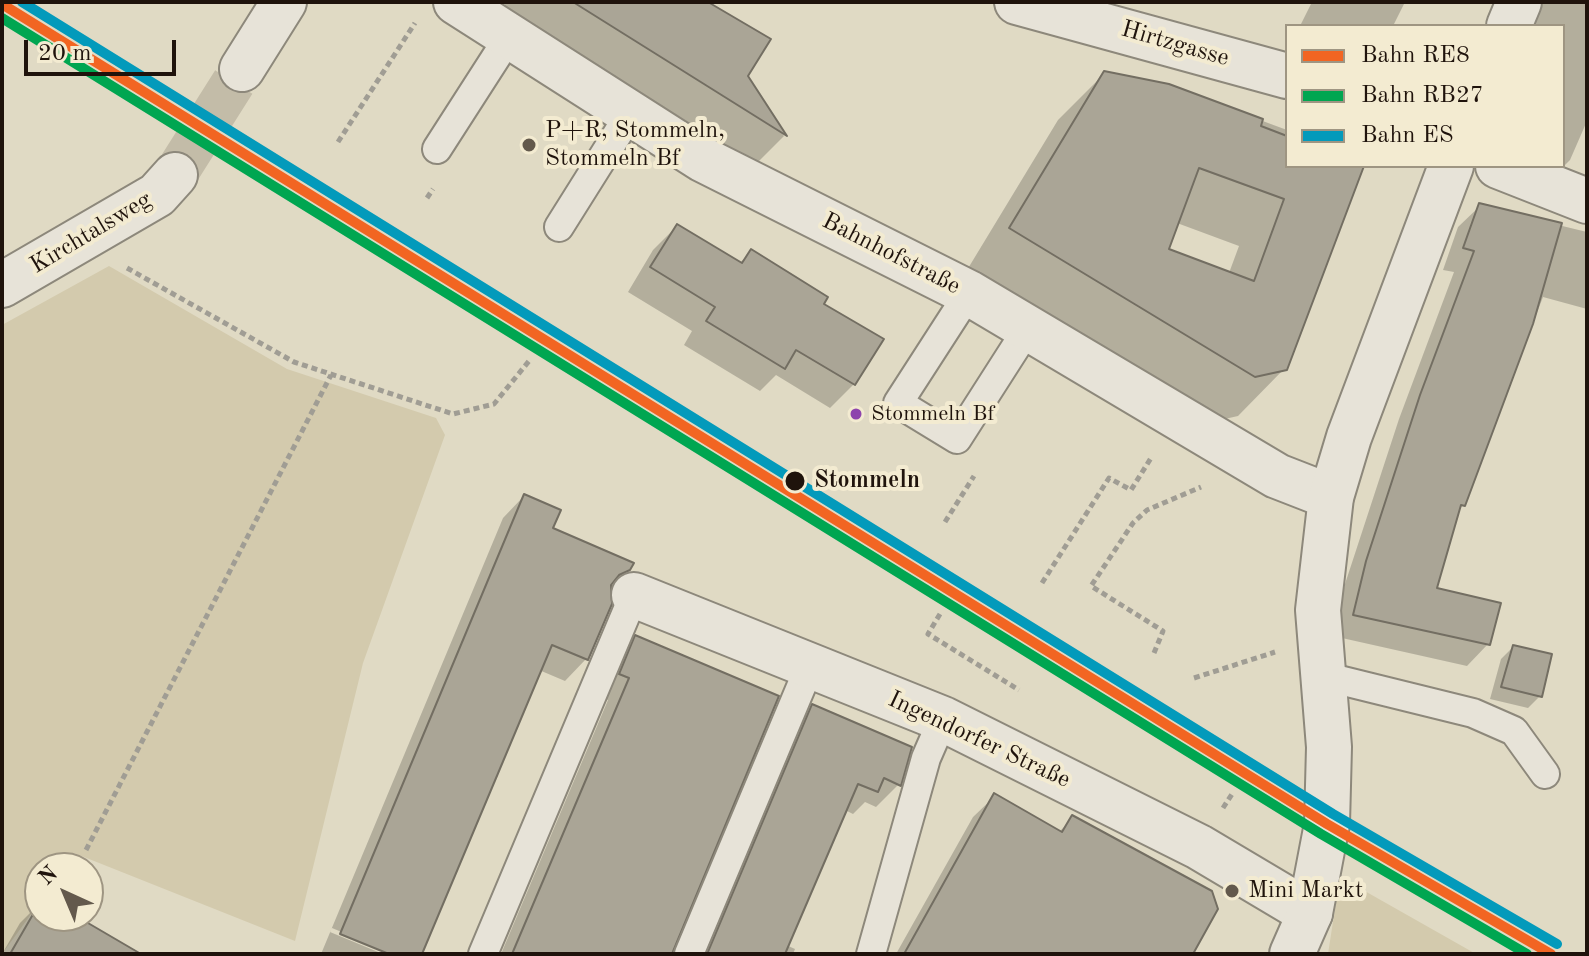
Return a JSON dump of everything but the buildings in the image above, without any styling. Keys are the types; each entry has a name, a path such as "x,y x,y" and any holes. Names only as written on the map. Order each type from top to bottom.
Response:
{"street":[{"path":"242,69 284,2"},
{"name":"Hirtzgasse","path":"1017,2 1285,75"},
{"path":"1510,24 1519,2"},
{"name":"Bahnhofstraße","path":"438,8 509,37 702,159 969,293 1277,476 1331,497"},
{"path":"1292,954 1310,913 1327,824 1329,747 1319,575 1331,497 1349,437 1450,168"},
{"path":"1503,168 1587,201"},
{"name":"Kirchtalsweg","path":"2,285 157,195 175,175"},
{"name":"Ingendorfer Straße","path":"634,595 809,668 943,719 1199,847 1310,913"}],"lane":[{"path":"437,149 509,37"},
{"path":"559,227 630,114"},
{"path":"969,293 898,403 957,439 1028,328"},
{"path":"483,954 634,595"},
{"path":"689,954 809,668"},
{"path":"1323,676 1473,713 1514,731 1545,774"},
{"path":"871,954 926,758 943,719"}],"path":[{"path":"338,142 438,8"},
{"path":"83,238 92,248 294,362 453,414 494,404 529,361"},
{"path":"86,850 331,375"},
{"path":"1042,583 1109,478 1131,490 1156,450"},
{"path":"1154,653 1163,631 1091,586 1133,523 1147,510 1182,493 1219,481 1238,452"},
{"path":"940,614 928,634 1019,690"}],"shaded area":[{"path":"109,266 287,369 436,418 445,435 363,663 295,941 104,865 104,852 24,852 24,924 2,954 2,325"},
{"path":"1340,877 1476,954 1328,954"}],"tunnel":[{"path":"175,175 242,69"}],"rail line":[{"name":"ES","path":"22,2 1333,814 1557,944"},
{"name":"RE8","path":"2,4 1327,824 1551,954"},
{"name":"RB27","path":"2,18 1321,834 1527,954"}],"place":[{"name":"P+R, Stommeln, Stommeln Bf","path":"529,145"},
{"name":"Stommeln Bf","path":"856,414"},
{"name":"Stommeln","path":"795,481"},
{"name":"Mini Markt","path":"1232,891"}]}
